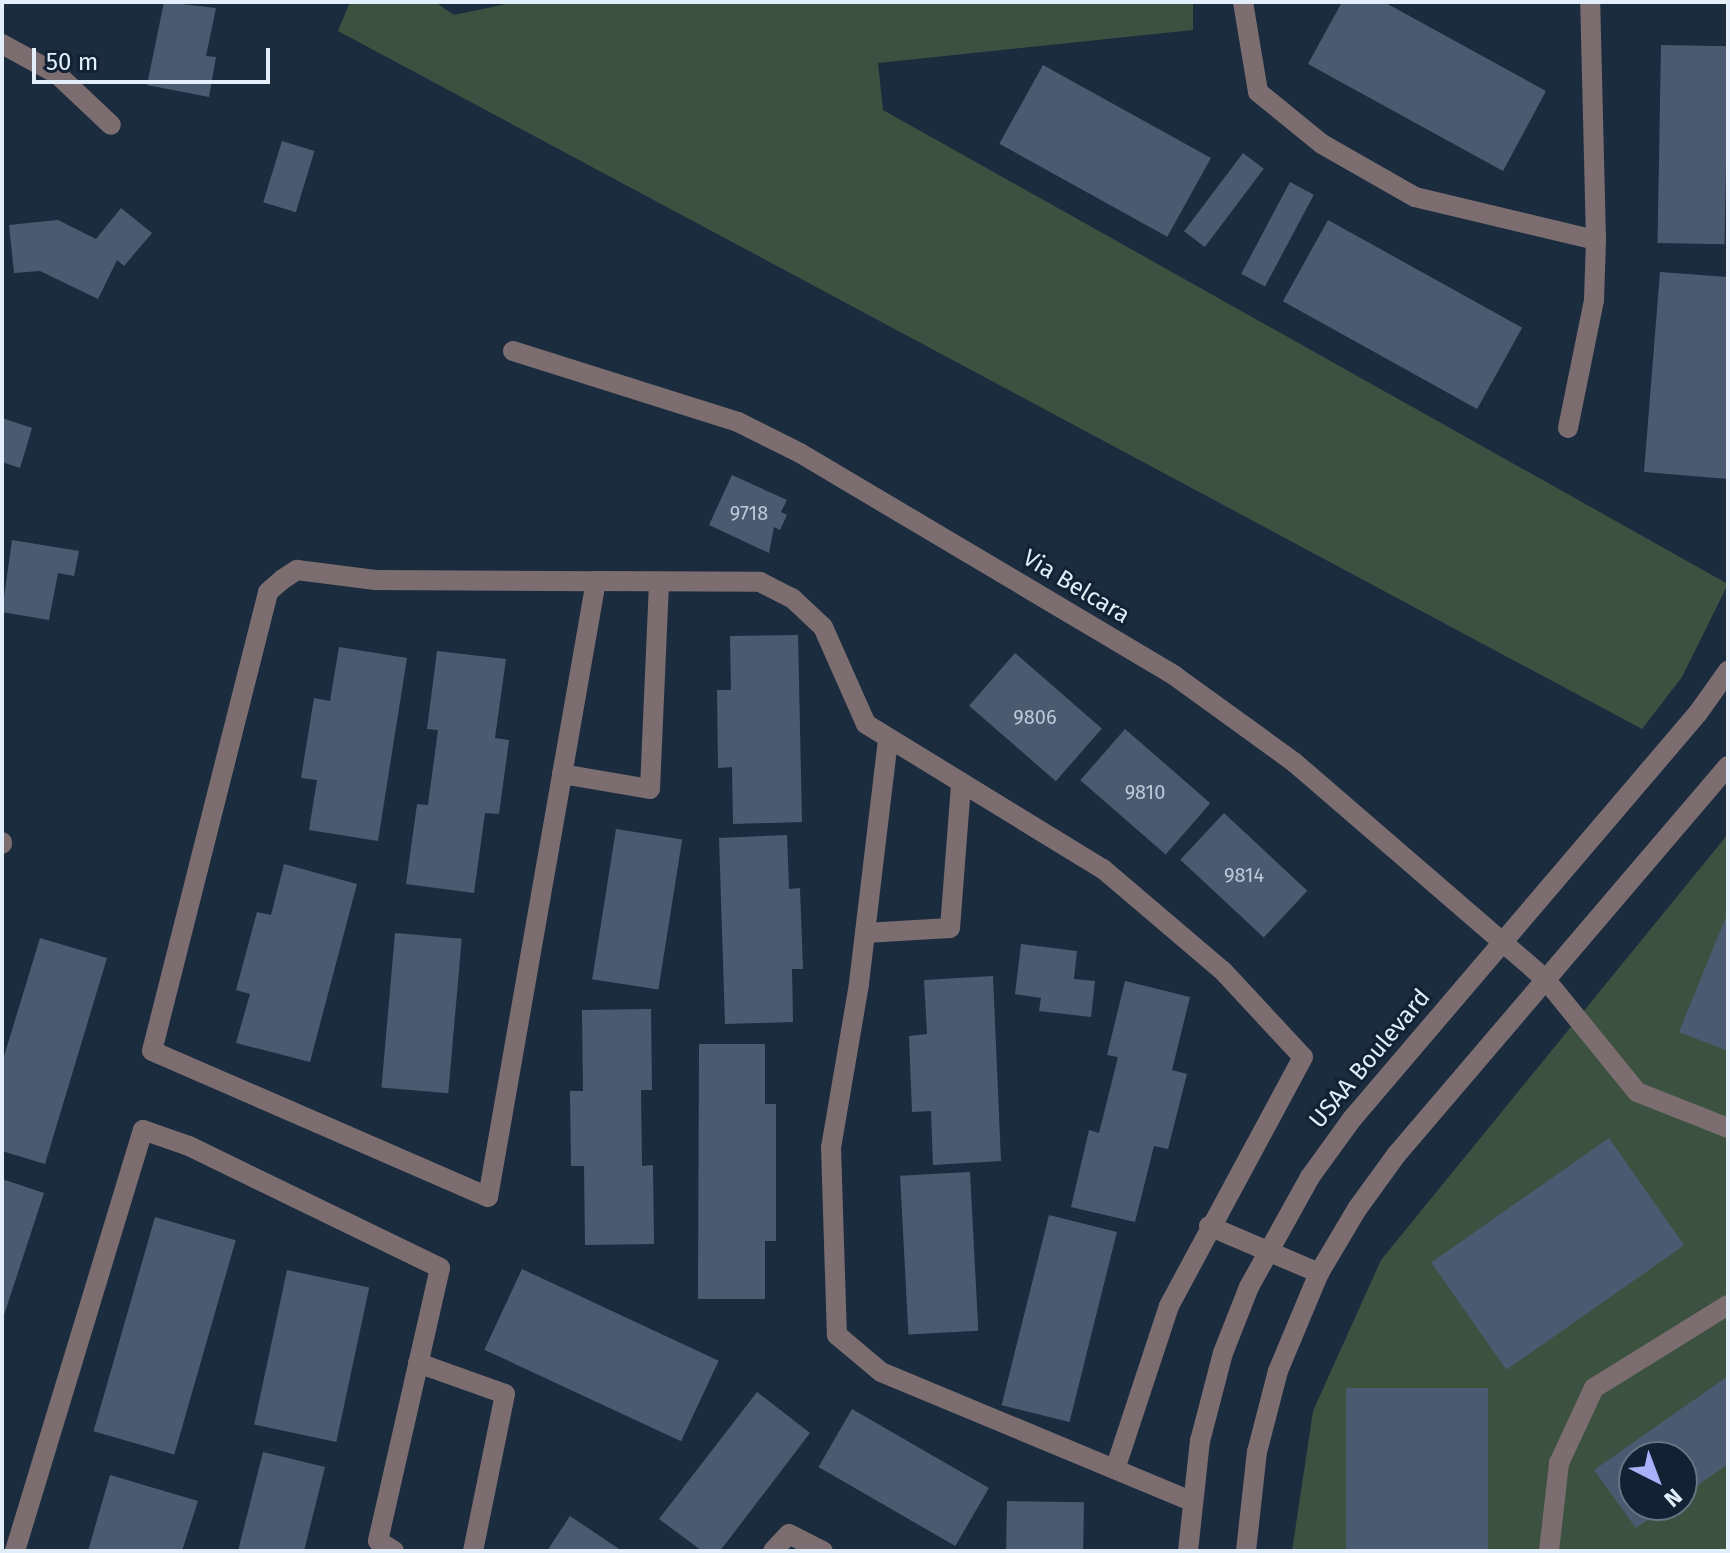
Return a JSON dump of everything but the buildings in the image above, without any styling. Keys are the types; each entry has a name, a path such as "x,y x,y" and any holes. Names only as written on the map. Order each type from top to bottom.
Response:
{"street":[{"path":"1243,2 1258,92 1322,144 1415,197 1596,240"},
{"path":"1568,428 1594,300 1595,3"},
{"path":"2,44 57,74 111,125"},
{"name":"Via Belcara","path":"513,351 738,422 1175,676 1295,763 1546,980 1637,1092 1728,1128"},
{"path":"596,581 488,1197 152,1051 268,592 297,570 375,580 596,581 659,582 760,582 792,598 823,627 866,724 1103,869 1223,971 1303,1057 1209,1226 1169,1306 1115,1469"},
{"path":"562,774 650,789 659,582"},
{"name":"USAA Boulevard","path":"1188,1551 1200,1441 1223,1353 1266,1251 1310,1177 1352,1119 1728,671"},
{"path":"888,740 865,933 831,1147 837,1335 881,1372 1193,1502"},
{"path":"1246,1551 1260,1438 1278,1371 1319,1273 1397,1154 1728,766"},
{"path":"865,933 950,928 961,784"},
{"path":"15,1551 143,1130 189,1146 440,1268 378,1541 394,1551"},
{"path":"1209,1226 1319,1273"},
{"path":"1549,1551 1559,1463 1594,1388 1728,1305"},
{"path":"418,1363 505,1394 473,1551"},
{"path":"773,1551 789,1534 823,1551"}],"green space":[{"path":"350,2 435,2 454,15 516,2 1193,2 1193,30 878,63 883,110 1728,584 1682,677 1642,729 338,31"},
{"path":"1728,834 1728,1551 1292,1551 1313,1411 1381,1260"}]}
